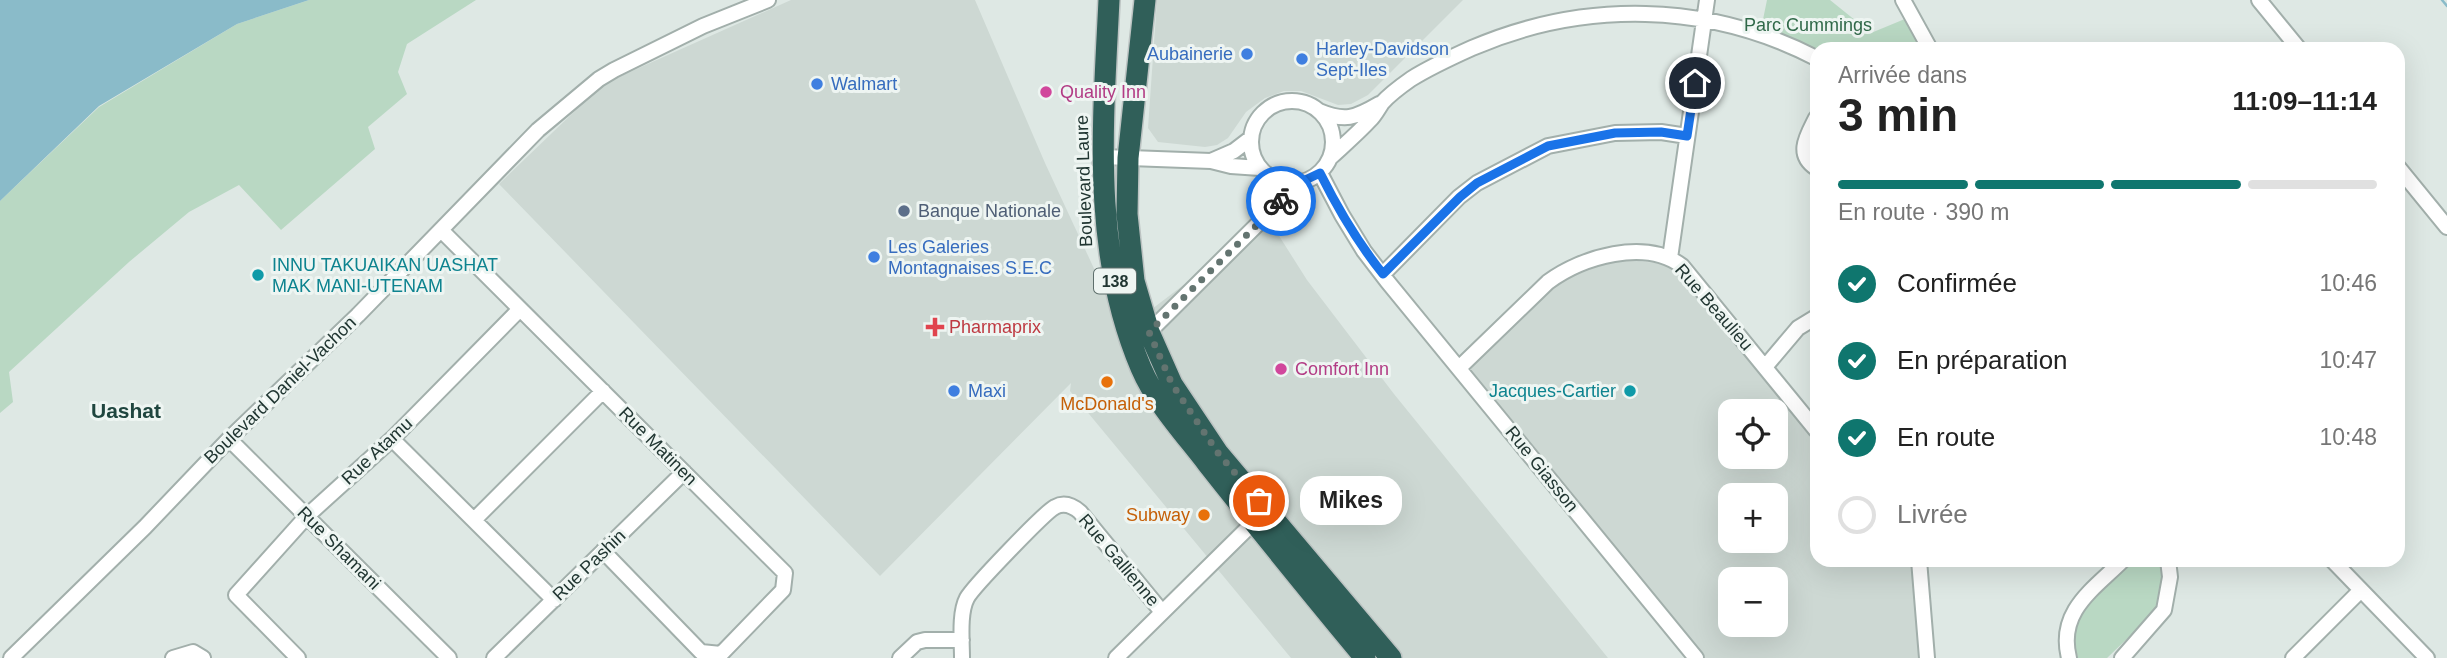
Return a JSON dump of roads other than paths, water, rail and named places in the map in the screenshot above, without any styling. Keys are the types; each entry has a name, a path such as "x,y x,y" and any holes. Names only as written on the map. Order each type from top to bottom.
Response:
{"highway":[{"name":"Boulevard Laure","path":"1109,0 1103,157 1107,241 1126,328 1142,370 1161,403 1260,516 1391,658"},
{"name":"Boulevard Laure","path":"1145,0 1128,158 1127,214 1134,281 1149,332 1172,384 1260,516 1365,658"}],"street":[{"name":"Boulevard Daniel-Vachon","path":"11,658 145,527 229,439 358,315 538,130 599,79 703,26 768,0"},
{"name":"Rue Beaulieu","path":"1707,0 1670,258 1682,266 1810,423"},
{"path":"1903,0 1926,42"},
{"path":"2259,0 2293,42"},
{"path":"1266,216 1268,189 1263,171 1254,159 1251,138 1261,115 1271,107 1296,101 1336,118 1364,113 1383,102 1412,78 1439,64 1489,41 1532,26 1583,15 1659,13 1704,18 1733,25 1785,43 1810,55"},
{"path":"1149,332 1299,183 1320,173 1331,157 1372,118 1383,102"},
{"path":"1319,111 1328,120 1332,132 1334,145 1331,157"},
{"path":"1810,129 1804,140 1804,151 1810,164"},
{"path":"1383,274 1477,183 1548,146 1615,133 1661,132 1687,136"},
{"path":"1211,161 1234,151 1251,138"},
{"path":"1103,157 1211,161 1263,171 1287,183 1299,183"},
{"name":"Rue Giasson","path":"1320,173 1364,251 1696,658"},
{"path":"2405,176 2447,227"},
{"name":"Rue Matinen","path":"442,230 785,573 783,590 721,654 701,652 603,551"},
{"path":"1459,368 1548,282 1564,271 1605,257 1629,253 1663,255 1670,258"},
{"name":"Rue Atamu","path":"298,658 236,595 307,516 393,439 520,309"},
{"path":"1765,367 1798,328 1810,321"},
{"path":"474,520 603,391"},
{"name":"Rue Shamani","path":"229,439 449,658"},
{"path":"393,439 554,600"},
{"name":"Rue Pashin","path":"494,658 684,472"},
{"name":"Rue Gallienne","path":"962,658 966,599 1054,507 1073,506 1080,512 1162,612"},
{"path":"1116,658 1260,516"},
{"path":"1920,567 1927,658"},
{"path":"2069,658 2066,635 2070,617 2081,601 2116,567"},
{"path":"2122,658 2164,610 2171,577 2169,567"},
{"path":"2339,567 2427,658"},
{"path":"2293,658 2361,590"},
{"path":"900,658 917,642 962,640"},
{"path":"173,658 193,652 202,658"}],"water":[{"path":"0,0 309,0 237,24 99,106 0,201"}],"waterway":[{"path":"2442,0 2447,6"}],"place":[{"name":"Aubainerie","path":"1247,54"},
{"name":"Harley-Davidson Sept-Iles","path":"1302,59"},
{"name":"Walmart","path":"817,84"},
{"name":"Quality Inn","path":"1046,92"},
{"name":"Banque Nationale","path":"904,211"},
{"name":"Les Galeries Montagnaises S.E.C","path":"874,257"},
{"name":"INNU TAKUAIKAN UASHAT MAK MANI-UTENAM","path":"258,275"},
{"name":"Pharmaprix","path":"935,327"},
{"name":"Comfort Inn","path":"1281,369"},
{"name":"McDonald's","path":"1107,382"},
{"name":"Maxi","path":"954,391"},
{"name":"Jacques-Cartier","path":"1630,391"},
{"name":"Mikes","path":"1259,501"},
{"name":"Subway","path":"1204,515"}],"district":[{"name":"Uashat","path":"126,410"}],"park label":[{"name":"Parc Cummings","path":"1808,25"}]}
